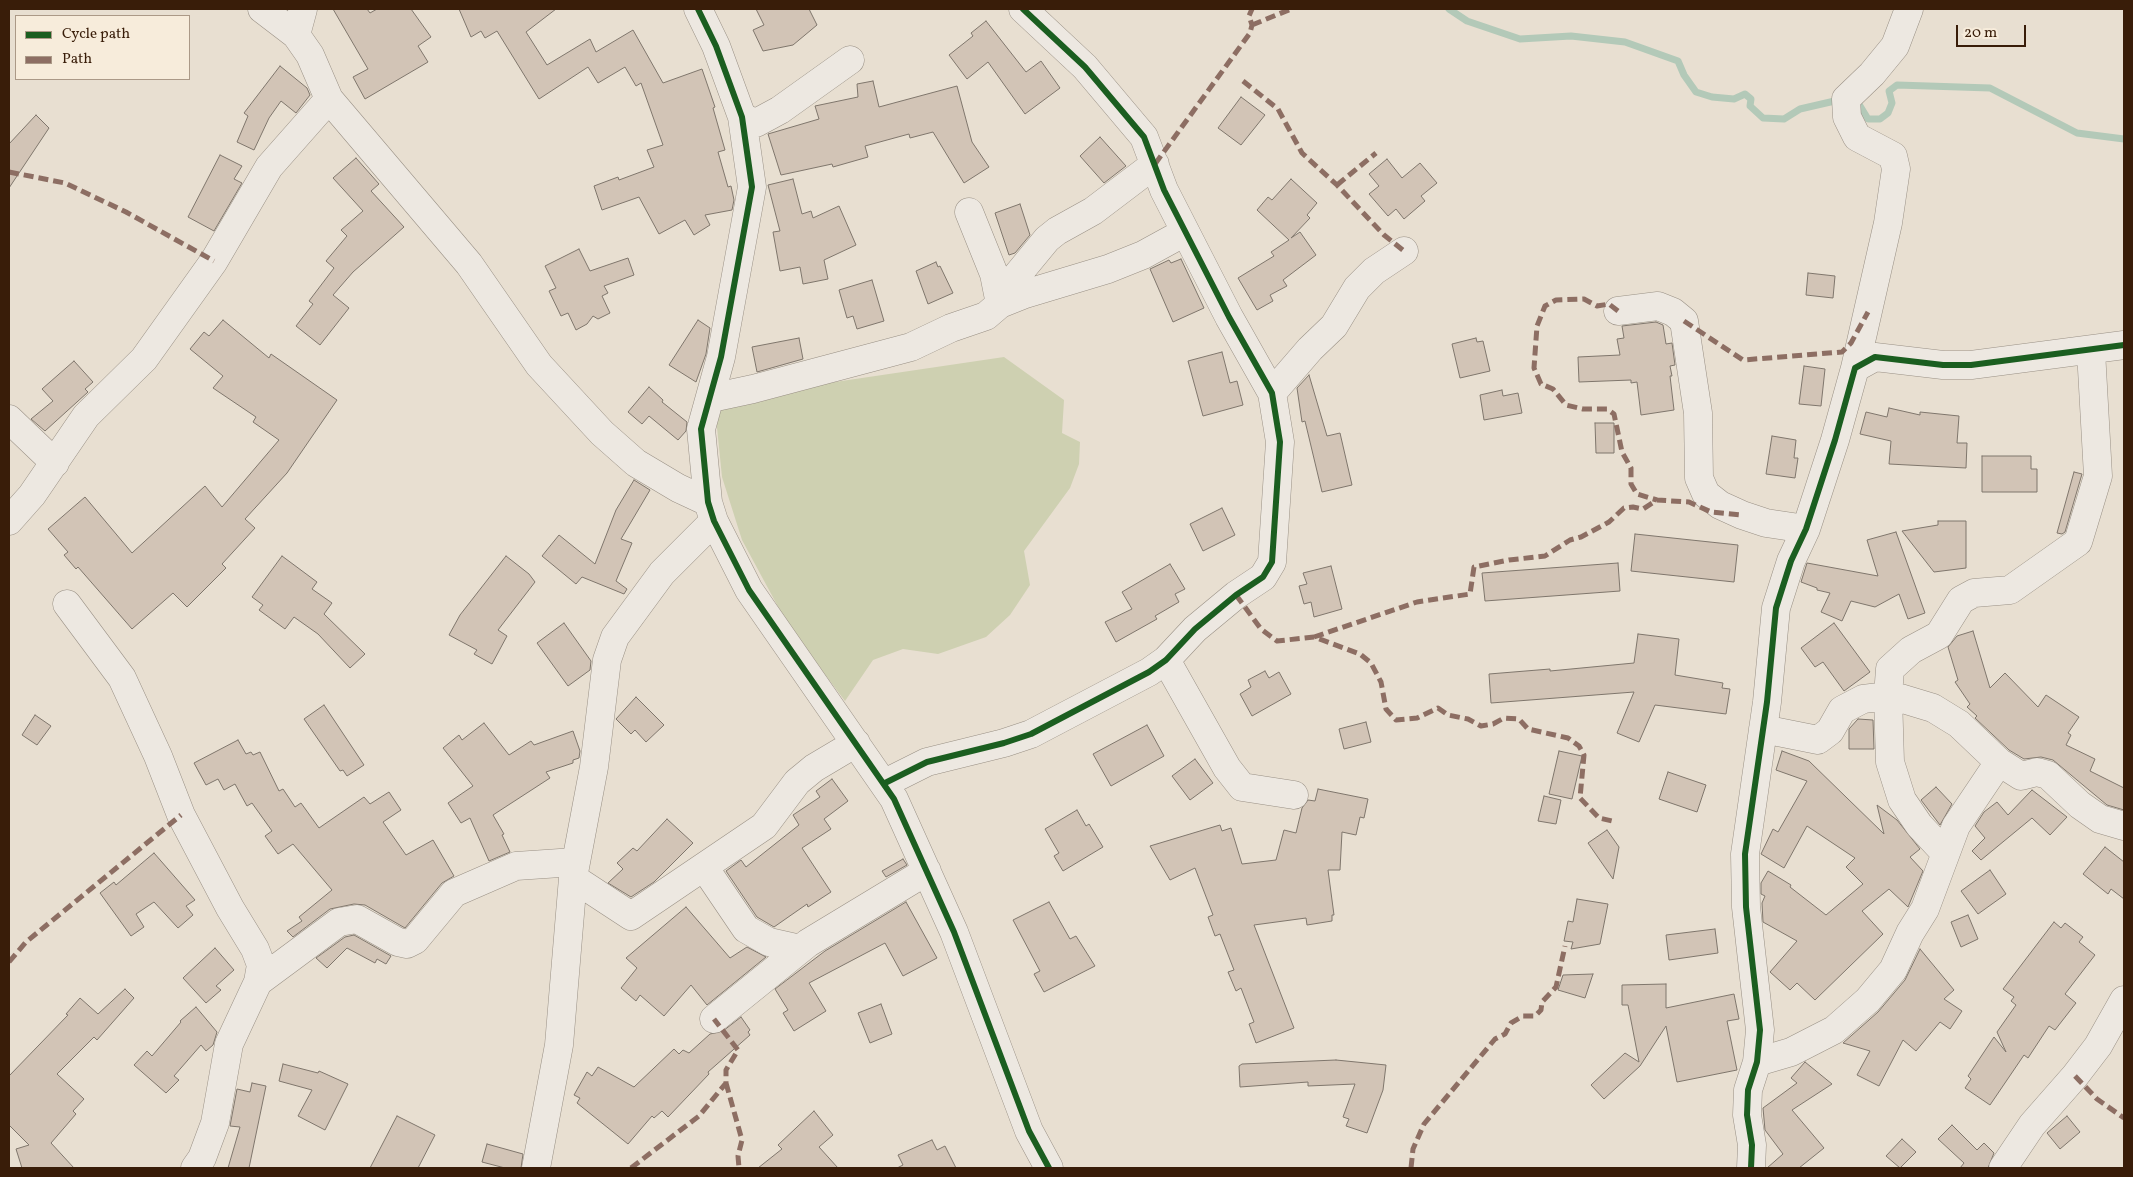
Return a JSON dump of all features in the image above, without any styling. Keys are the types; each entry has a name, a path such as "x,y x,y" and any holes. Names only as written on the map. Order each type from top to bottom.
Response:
{"street":[{"path":"262,9 296,35 310,55 329,99 470,264 539,365 602,433 636,463 678,488 711,512"},
{"path":"296,35 303,9"},
{"path":"698,9 716,46 742,117 752,188 721,357 701,429 711,512 749,590 894,799 954,932 1014,1096 1036,1146 1049,1168"},
{"path":"884,783 928,762 1004,743 1031,734 1149,672 1166,660 1195,630 1236,595 1263,577 1272,562 1280,442 1272,393 1229,317 1164,190 1144,137 1085,67 1023,9"},
{"path":"1751,1168 1752,1145 1747,1115 1748,1090 1757,1062 1760,1030 1746,907 1745,854 1763,729 1776,608 1792,561 1806,529 1835,440 1855,368 1888,223 1896,169 1893,156 1857,137 1846,117 1846,99 1872,74 1895,46 1908,9"},
{"path":"742,117 756,123 780,110 850,60"},
{"path":"9,521 32,495 86,416 144,359 214,261 268,167 329,99"},
{"path":"1000,304 1014,279 1047,239 1057,230 1093,211 1155,164"},
{"path":"969,212 994,274 1000,304"},
{"path":"711,398 753,389 911,347 951,328 986,316 1000,304 1025,294 1108,269 1143,255 1186,232"},
{"path":"1272,393 1310,349 1334,326 1357,288 1374,271 1404,251"},
{"path":"1618,311 1658,306 1673,312 1684,320 1698,413 1699,478 1706,494 1720,505 1742,515 1766,523 1806,529"},
{"path":"1855,368 1875,357 1943,365 1971,365 2091,351 2124,345"},
{"path":"1945,853 1919,825 1902,800 1890,762 1888,696 1890,669 1911,650 1939,635 1961,600 1974,593 2010,590 2078,542 2098,476 2091,351"},
{"path":"9,419 55,462"},
{"path":"536,1168 559,1045 574,870 594,767 607,660 615,637 662,573 711,512"},
{"path":"67,604 122,678 158,756 181,815 230,908 255,949 261,965 258,982 229,1044 215,1123 202,1158 194,1168"},
{"path":"1166,660 1227,768 1242,787 1294,795"},
{"path":"1763,729 1818,740 1830,731 1842,710 1863,700 1888,696 1933,708 1959,724 1999,762 2020,776 2037,772 2048,775 2080,805 2100,819 2124,826"},
{"path":"258,982 339,922 357,919 398,942 407,944 415,940 454,893 516,866 574,870 630,916 764,826 796,782 814,768 856,743"},
{"path":"1757,1062 1791,1052 1834,1030 1868,1000 1892,970 1924,909 1939,875 1945,853 1956,826 1999,762"},
{"path":"704,867 746,929 768,942 800,949"},
{"path":"714,1019 800,949 927,872"},
{"path":"2004,1168 2032,1125 2075,1076 2098,1046 2124,1000"}],"green space":[{"path":"1004,357 1064,400 1062,433 1080,442 1079,464 1070,488 1024,551 1030,585 1010,615 986,637 938,654 903,649 873,660 845,701 789,627 742,540 722,477 715,408 801,387"}],"building":[{"path":"333,9 367,9 370,13 377,9 411,9 431,37 418,46 428,62 365,99 353,77 368,69"},
{"path":"459,9 556,9 526,32 547,65 590,39 596,52 633,30 663,83 702,69 715,107 713,108 725,150 718,152 728,187 731,186 734,200 732,210 705,215 710,225 694,235 685,220 659,234 639,197 602,210 594,186 618,177 619,180 654,167 647,150 663,145 641,83 636,86 625,67 598,83 588,67 539,99 497,31 485,38 481,31 471,37"},
{"path":"756,9 809,9 817,25 793,45 763,51 753,30 764,25"},
{"path":"986,21 1026,72 1041,61 1060,88 1025,114 988,62 967,79 949,55 973,36 971,33"},
{"path":"280,66 307,88 310,95 296,113 281,101 269,118 254,150 237,142 248,116 244,113"},
{"path":"873,81 879,107 957,86 972,142 989,167 964,183 933,132 910,138 909,134 865,146 868,157 833,167 832,164 781,175 768,134 819,119 815,106 858,97 857,84"},
{"path":"1241,97 1265,115 1241,145 1218,128"},
{"path":"36,115 49,128 9,188 9,144"},
{"path":"1100,137 1126,166 1104,183 1080,156"},
{"path":"220,155 242,166 234,179 242,183 214,231 188,217"},
{"path":"356,158 379,184 371,191 404,227 353,272 333,295 349,308 320,345 296,326 313,304 309,301 334,268 326,261 347,236 341,230 363,211 333,178"},
{"path":"1387,159 1402,178 1420,163 1437,183 1421,196 1425,201 1404,219 1396,209 1388,216 1369,194 1379,186 1369,174"},
{"path":"793,179 802,214 811,211 813,218 839,206 856,245 824,260 828,279 803,284 800,267 780,271 773,232 780,231 768,185"},
{"path":"1291,179 1317,203 1307,215 1310,218 1291,238 1300,232 1316,255 1283,280 1287,286 1270,295 1273,301 1257,310 1238,278 1274,256 1271,252 1289,240 1257,210 1268,197 1272,200"},
{"path":"1020,204 1030,235 1015,253 1009,255 995,213"},
{"path":"579,249 590,271 628,258 634,275 604,286 608,293 602,296 610,313 598,319 593,316 587,324 576,330 568,313 561,316 549,291 556,288 545,266"},
{"path":"1181,259 1204,308 1173,322 1150,269 1169,260 1171,263"},
{"path":"936,262 938,267 940,266 953,293 928,304 916,271"},
{"path":"1808,273 1835,276 1833,298 1806,295"},
{"path":"872,280 884,321 857,329 853,316 847,318 839,290"},
{"path":"223,320 269,358 271,354 337,400 287,473 245,519 255,528 222,564 226,568 187,607 173,593 132,629 78,567 76,569 64,555 68,552 48,529 85,497 132,553 205,486 222,507 279,440 253,422 256,417 213,388 223,376 190,349 204,332 209,336"},
{"path":"698,320 710,328 706,354 696,382 669,365"},
{"path":"1656,322 1663,325 1666,344 1672,343 1675,365 1670,366 1672,376 1670,376 1674,410 1641,415 1637,382 1631,383 1631,380 1579,382 1578,357 1620,355 1617,339 1624,338 1622,326"},
{"path":"799,338 803,359 757,372 752,347"},
{"path":"1476,338 1477,342 1483,341 1490,371 1460,378 1452,344"},
{"path":"1222,352 1230,383 1237,381 1243,405 1203,416 1188,361"},
{"path":"74,361 93,382 85,389 88,392 45,431 31,419 53,401 42,389"},
{"path":"1804,366 1825,369 1821,406 1799,404"},
{"path":"1309,375 1327,436 1340,433 1352,485 1322,492 1305,421 1302,422 1297,388"},
{"path":"649,387 663,400 662,402 687,422 686,431 678,440 649,416 642,424 628,412"},
{"path":"1502,390 1503,396 1518,393 1522,413 1484,420 1480,395"},
{"path":"1889,408 1920,415 1920,412 1959,416 1957,443 1967,443 1966,468 1889,464 1891,441 1860,434 1866,412 1887,417"},
{"path":"1595,423 1614,423 1614,453 1596,453"},
{"path":"1772,436 1796,440 1794,458 1798,458 1795,478 1766,474"},
{"path":"1982,456 2031,456 2031,469 2037,469 2037,492 1982,492"},
{"path":"2074,472 2082,474 2065,532 2062,534 2057,533"},
{"path":"634,480 650,490 621,539 632,543 616,581 627,589 624,594 582,577 576,584 542,556 559,535 595,564 616,510"},
{"path":"1222,508 1235,535 1203,551 1190,524"},
{"path":"1938,521 1966,521 1966,568 1934,572 1902,531 1938,525"},
{"path":"1896,532 1925,613 1908,619 1899,594 1875,607 1851,601 1842,621 1821,612 1830,593 1817,590 1817,588 1801,582 1807,563 1878,576 1867,540"},
{"path":"1635,534 1738,545 1734,582 1631,571"},
{"path":"282,556 317,582 312,589 332,603 324,614 365,654 350,668 318,634 294,617 285,629 259,610 263,605 252,597"},
{"path":"506,556 529,574 535,582 498,630 507,636 492,664 474,654 477,650 449,635 460,615"},
{"path":"1618,563 1620,591 1485,601 1482,573"},
{"path":"1170,564 1185,589 1175,594 1179,602 1155,616 1157,619 1116,642 1105,622 1132,609 1122,592"},
{"path":"1331,566 1342,609 1314,617 1311,602 1304,604 1299,586 1307,584 1303,573"},
{"path":"564,623 591,661 590,670 568,686 537,643"},
{"path":"1834,623 1870,672 1844,691 1823,662 1815,667 1801,648"},
{"path":"1973,631 1990,688 2005,673 2038,707 2046,695 2079,717 2068,733 2071,735 2066,745 2095,759 2090,771 2124,788 2124,810 2107,805 2053,760 2041,757 2024,759 2009,750 1975,718 1977,716 1967,707 1970,704 1955,682 1958,680 1948,647 1957,636"},
{"path":"1638,634 1679,639 1675,675 1723,683 1722,688 1730,689 1726,714 1655,705 1639,742 1617,733 1634,692 1491,703 1489,674 1550,669 1550,671 1634,663"},
{"path":"1265,671 1269,678 1279,672 1291,694 1252,716 1240,694 1251,687 1248,680"},
{"path":"636,697 664,725 646,742 635,730 631,734 616,719"},
{"path":"324,705 364,765 347,776 343,770 340,771 304,719"},
{"path":"35,715 51,726 37,745 22,735"},
{"path":"1858,719 1873,720 1874,749 1849,749 1849,729"},
{"path":"1366,722 1371,742 1344,749 1339,729"},
{"path":"484,723 509,755 531,741 534,745 573,731 580,751 579,758 573,760 573,763 546,772 550,778 493,815 504,834 502,835 510,852 489,861 470,818 461,823 448,803 473,786 443,748 459,735 462,740"},
{"path":"1147,725 1164,756 1111,786 1093,754"},
{"path":"238,740 246,754 251,752 253,755 260,752 279,791 283,789 295,807 301,803 319,828 364,797 370,804 389,792 401,810 383,822 406,855 433,840 454,876 442,883 405,928 365,905 354,904 330,909 293,937 287,931 302,921 299,917 332,890 293,844 278,854 265,836 272,831 252,803 247,806 235,784 224,790 218,779 206,785 194,763"},
{"path":"1559,751 1582,756 1572,799 1549,794"},
{"path":"1782,751 1809,761 1884,834 1877,805 1897,820 1920,849 1910,857 1923,871 1908,907 1889,889 1862,911 1883,934 1815,1000 1797,983 1790,990 1770,972 1797,941 1763,922 1762,903 1765,896 1761,894 1761,883 1768,871 1791,885 1790,887 1826,915 1863,884 1846,867 1855,858 1807,826 1784,868 1761,854 1773,829 1778,832 1807,781 1776,770"},
{"path":"1195,759 1213,783 1190,800 1172,776"},
{"path":"1668,772 1706,785 1697,812 1659,799"},
{"path":"832,779 848,801 824,819 831,829 802,848 831,892 808,907 807,904 774,927 757,917 726,871 741,860 746,867 799,825 793,815 820,797 816,791"},
{"path":"1936,787 1952,804 1940,825 1921,800"},
{"path":"1318,789 1368,799 1364,818 1360,817 1356,835 1342,832 1340,870 1328,870 1334,915 1332,915 1332,921 1307,925 1306,918 1254,925 1294,1028 1256,1043 1249,1024 1254,1022 1241,988 1236,991 1228,972 1234,970 1220,934 1215,936 1208,917 1213,915 1195,868 1170,880 1150,846 1220,825 1222,831 1231,828 1242,864 1276,860 1284,830 1296,833 1302,808 1308,800 1315,801"},
{"path":"2032,790 2067,817 2050,835 2032,818 1981,860 1972,851 1985,838 1975,826 1984,812 1997,802 2008,815"},
{"path":"1544,796 1561,800 1556,824 1538,821"},
{"path":"1077,810 1086,826 1089,824 1103,847 1063,871 1054,856 1059,853 1045,829"},
{"path":"667,819 693,843 654,882 631,897 608,883 623,869 617,863 633,848 637,851"},
{"path":"1607,830 1619,847 1613,879 1588,843"},
{"path":"2105,847 2124,862 2124,899 2111,889 2108,894 2083,874"},
{"path":"154,853 195,900 186,906 193,915 178,928 154,902 136,914 144,927 131,936 100,893 114,882 116,885"},
{"path":"903,859 907,865 886,877 882,871"},
{"path":"1990,870 2006,894 1978,914 1961,891"},
{"path":"1577,899 1608,904 1600,944 1571,949 1573,942 1564,941 1568,921 1573,922"},
{"path":"906,902 937,958 903,976 885,943 809,983 826,1011 794,1031 783,1013 788,1010 775,989 825,951"},
{"path":"1049,902 1070,939 1076,936 1095,966 1044,992 1034,974 1040,971 1013,920"},
{"path":"686,907 730,958 747,947 766,957 707,1005 691,985 664,1016 640,995 636,1001 621,988 637,968 626,958"},
{"path":"1968,915 1978,939 1961,947 1951,922"},
{"path":"2054,922 2061,928 2065,923 2083,937 2079,942 2095,955 2065,994 2076,1003 2055,1030 2049,1026 2028,1058 2024,1055 1990,1105 1965,1088 1971,1079 1968,1076 1994,1037 2006,1052 1997,1032 2016,1005 2011,1001 2014,997 2003,989"},
{"path":"1715,929 1718,953 1669,960 1666,935"},
{"path":"354,935 391,956 386,964 377,959 375,963 347,948 327,968 316,958 345,937"},
{"path":"215,948 234,970 216,986 221,990 206,1003 183,978"},
{"path":"1920,949 1954,990 1944,999 1962,1011 1950,1029 1940,1022 1916,1051 1903,1040 1879,1086 1857,1075 1870,1051 1843,1043 1878,1012 1905,980"},
{"path":"1593,974 1585,998 1558,990 1563,975"},
{"path":"1666,984 1666,1008 1734,994 1739,1019 1727,1021 1737,1070 1677,1082 1666,1026 1640,1066 1604,1099 1591,1085 1625,1053 1639,1062 1628,1005 1622,1005 1622,985"},
{"path":"125,989 134,998 97,1040 94,1037 57,1074 84,1099 73,1111 76,1114 51,1143 74,1168 22,1168 16,1149 29,1145 9,1125 9,1076 68,1015 66,1014 80,998 98,1014"},
{"path":"881,1004 892,1034 870,1043 858,1013"},
{"path":"196,1007 217,1032 213,1045 206,1051 201,1045 174,1076 179,1080 166,1093 134,1065 147,1051 152,1056 180,1021"},
{"path":"741,1017 750,1030 748,1032 750,1035 708,1072 709,1074 668,1117 662,1111 654,1118 652,1116 628,1144 577,1103 580,1098 574,1095 587,1072 592,1076 598,1067 634,1087 674,1049 679,1054 683,1050 689,1053 710,1034 723,1031"},
{"path":"1336,1060 1386,1065 1383,1090 1367,1133 1346,1126 1349,1119 1343,1117 1355,1084 1308,1086 1308,1082 1240,1087 1239,1066 1242,1064"},
{"path":"1805,1062 1832,1084 1792,1110 1824,1148 1799,1168 1767,1168 1783,1154 1765,1130 1763,1108 1797,1083 1791,1078"},
{"path":"283,1064 318,1073 319,1071 348,1084 325,1130 298,1116 312,1090 279,1081"},
{"path":"252,1083 266,1086 249,1168 228,1168 240,1127 230,1126 237,1089 250,1092"},
{"path":"814,1111 833,1135 819,1147 838,1168 758,1168 782,1149 778,1145"},
{"path":"397,1116 435,1135 418,1168 370,1168"},
{"path":"2067,1116 2080,1132 2060,1149 2047,1133"},
{"path":"1952,1125 1977,1150 1984,1143 1994,1153 1988,1168 1960,1168 1964,1163 1938,1139"},
{"path":"1902,1139 1916,1152 1900,1168 1886,1156"},
{"path":"932,1140 937,1150 945,1146 956,1168 897,1168 903,1165 898,1155"},
{"path":"487,1144 523,1154 521,1168 505,1168 482,1162"}],"waterway":[{"path":"1449,9 1467,21 1520,39 1571,36 1625,42 1678,61 1684,75 1696,92 1712,97 1734,99 1745,94 1751,99 1750,106 1763,118 1784,119 1800,109 1839,100"},
{"path":"1857,101 1868,119 1880,119 1888,113 1892,103 1889,91 1897,85 1990,88 2077,133 2124,139"}],"marked path":[{"path":"1155,164 1250,33 1252,25 1249,16 1252,9"},
{"path":"1252,25 1291,9"},
{"path":"1243,81 1278,109 1302,153 1337,185 1384,235 1404,251"},
{"path":"1337,185 1376,153"},
{"path":"9,172 65,183 126,212 214,261"},
{"path":"1618,311 1609,304 1597,306 1584,299 1556,300 1545,306 1537,326 1534,368 1541,384 1553,389 1566,405 1583,409 1607,409 1614,414 1622,452 1631,468 1631,484 1637,494 1657,500"},
{"path":"1684,321 1743,360 1842,352 1851,343 1868,312"},
{"path":"1314,637 1417,602 1470,594 1474,567 1509,560 1545,556 1570,540 1581,537 1609,522 1624,508 1643,509 1657,500 1689,502 1711,512 1742,515"},
{"path":"1236,595 1261,629 1277,641 1314,637 1360,654 1371,663 1381,682 1386,709 1396,720 1417,718 1438,708 1448,715 1468,719 1481,726 1493,724 1504,718 1519,719 1528,729 1568,738 1579,746 1584,755 1580,798 1599,818 1612,821"},
{"path":"9,962 26,942 181,815"},
{"path":"1411,1168 1413,1149 1424,1124 1495,1039 1505,1034 1511,1023 1523,1016 1535,1016 1541,1010 1542,1002 1556,987 1565,946"},
{"path":"631,1168 699,1116 726,1083 726,1070 738,1050 714,1019"},
{"path":"2075,1076 2097,1099 2124,1118"},
{"path":"726,1083 742,1140 738,1156 739,1168"}],"cycle path":[{"path":"698,9 716,46 742,117 752,187 721,357 701,429 708,502 714,521 749,590 894,799 954,932 1029,1131 1049,1168"},
{"path":"885,783 927,762 1004,743 1031,734 1149,672 1166,660 1195,629 1236,595 1263,577 1272,562 1280,442 1272,393 1229,317 1164,190 1144,137 1085,67 1023,9"},
{"path":"1751,1168 1752,1145 1747,1115 1748,1090 1757,1062 1760,1030 1746,907 1745,854 1767,702 1776,608 1791,561 1806,529 1835,440 1855,368 1875,357 1943,365 1971,365 2124,345"}]}
